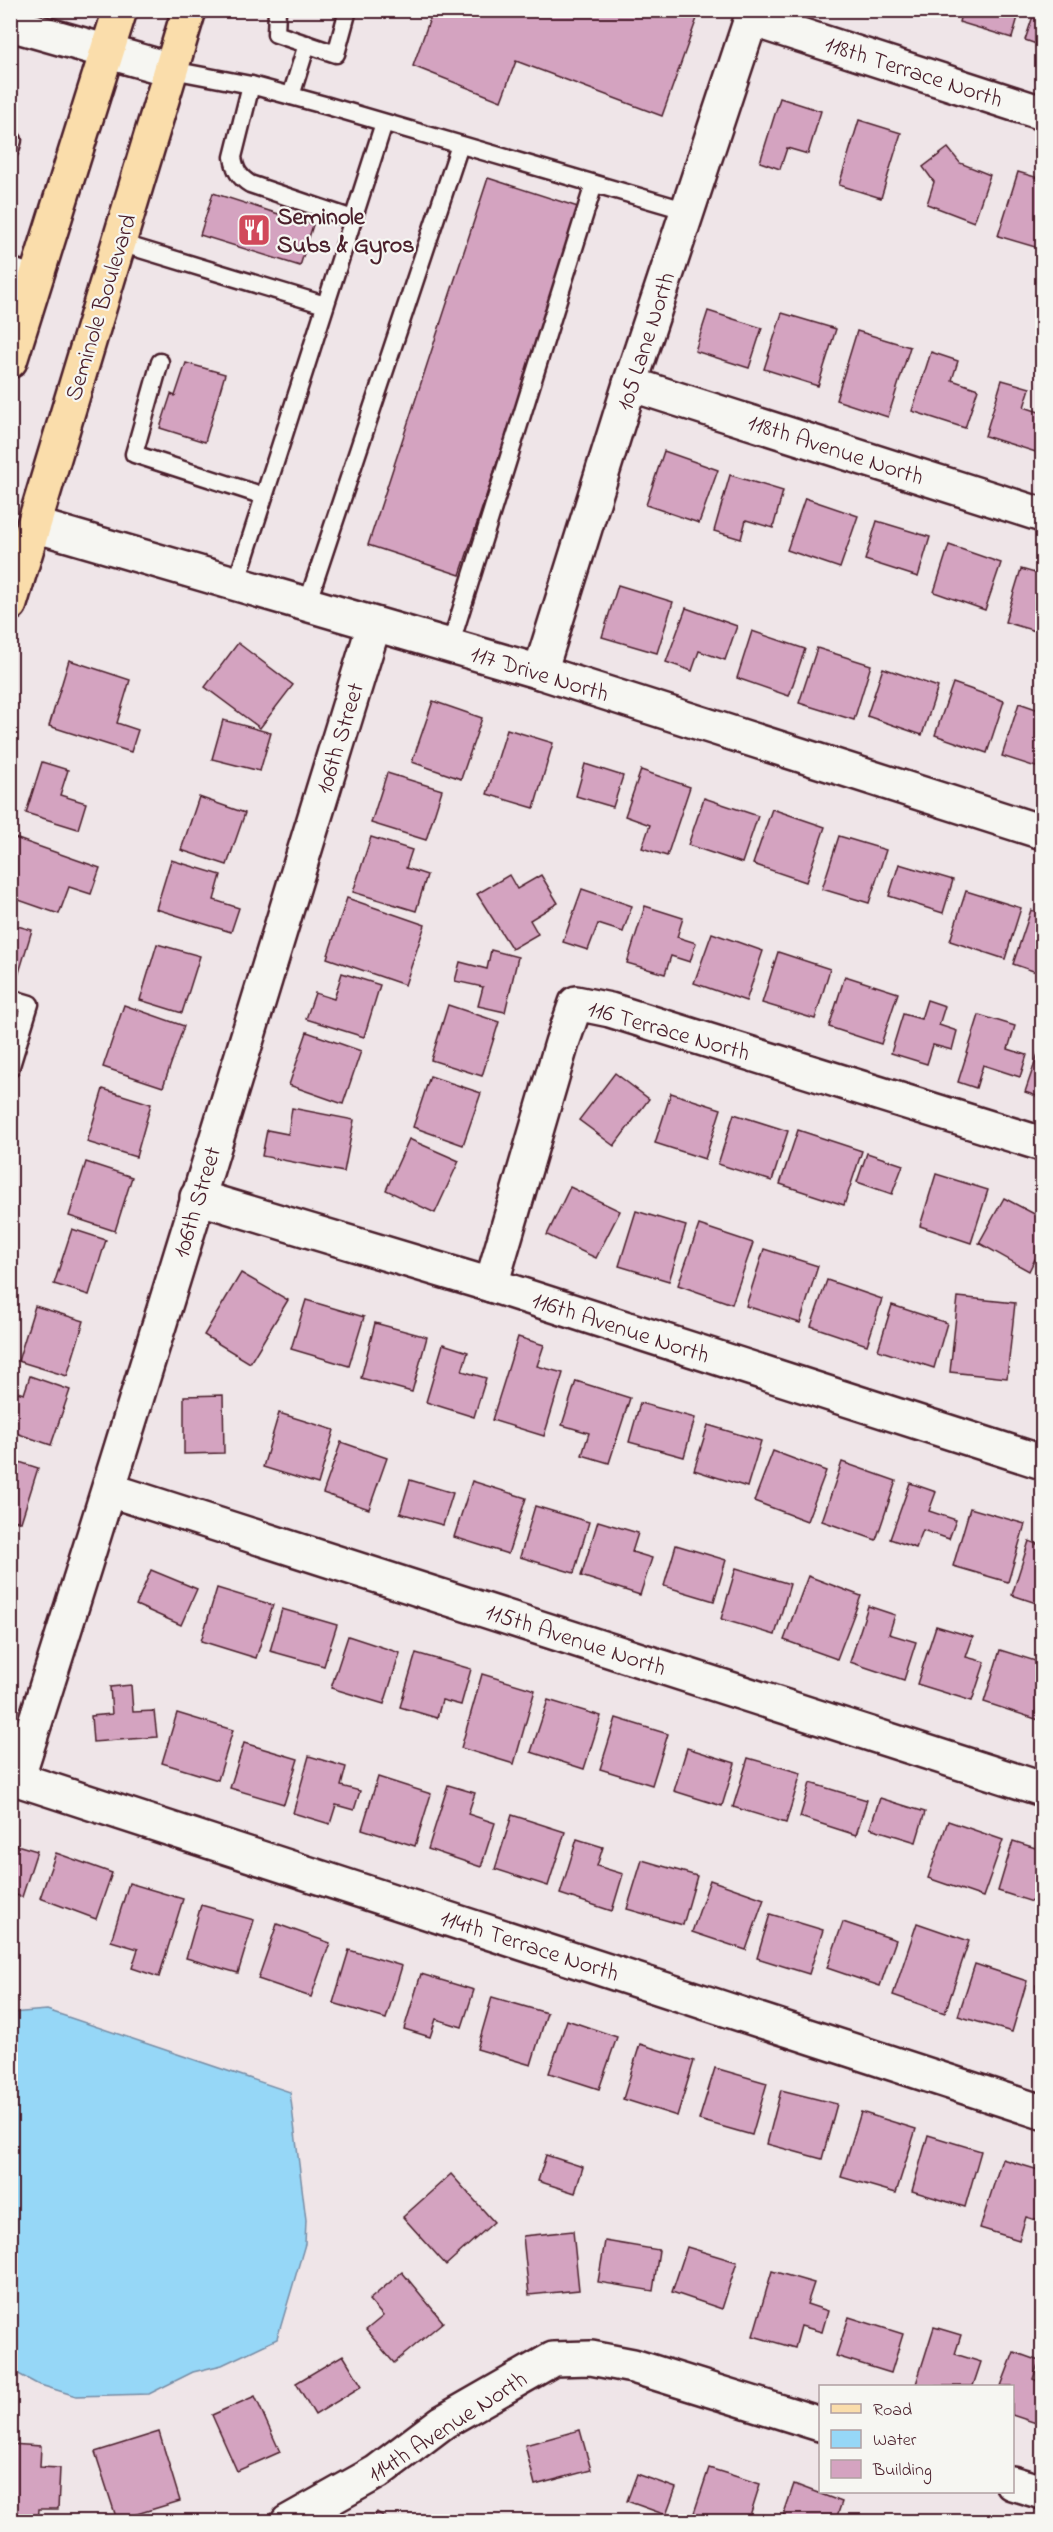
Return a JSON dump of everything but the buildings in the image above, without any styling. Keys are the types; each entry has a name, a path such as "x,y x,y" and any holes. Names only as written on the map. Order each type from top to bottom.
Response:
{"main road":[{"path":"10,361 24,271 108,52 120,10"},
{"name":"Seminole Boulevard","path":"10,604 189,10"}],"street":[{"name":"118th Terrace North","path":"753,15 1042,113"},
{"name":"105 Lane North","path":"540,672 630,384 753,15"},
{"path":"10,24 172,70"},
{"name":"118th Avenue North","path":"630,384 1042,515"},
{"name":"117 Drive North","path":"34,525 540,672 1042,832"},
{"name":"106th Street","path":"17,1779 110,1490 197,1197 374,625"},
{"name":"116 Terrace North","path":"491,1285 562,1043 576,1004 610,1010 1042,1144"},
{"name":"116th Avenue North","path":"197,1197 491,1285 1042,1459"},
{"name":"115th Avenue North","path":"110,1490 1042,1789"},
{"name":"114th Terrace North","path":"17,1779 1042,2112"},
{"name":"114th Avenue North","path":"288,2522 377,2472 443,2422 553,2359 591,2358 633,2366 819,2424"},
{"path":"1014,2484 1042,2492"}],"lane":[{"path":"277,10 276,34 336,54 348,10"},
{"path":"291,96 307,44"},
{"path":"172,70 251,85 688,211"},
{"path":"251,85 233,157 234,167 241,178 250,184 353,219"},
{"path":"236,584 384,123"},
{"path":"10,139 13,140 10,150"},
{"path":"307,604 460,145"},
{"path":"450,646 594,184"},
{"path":"120,243 326,305"},
{"path":"160,362 134,454 264,496"},
{"path":"10,998 30,1004 10,1069"}],"water":[{"path":"47,2010 290,2092 306,2220 305,2244 277,2339 222,2365 193,2372 149,2394 76,2396 37,2384 11,2370 11,2013"}],"place":[{"name":"Seminole Subs & Gyros","path":"254,230"}]}
